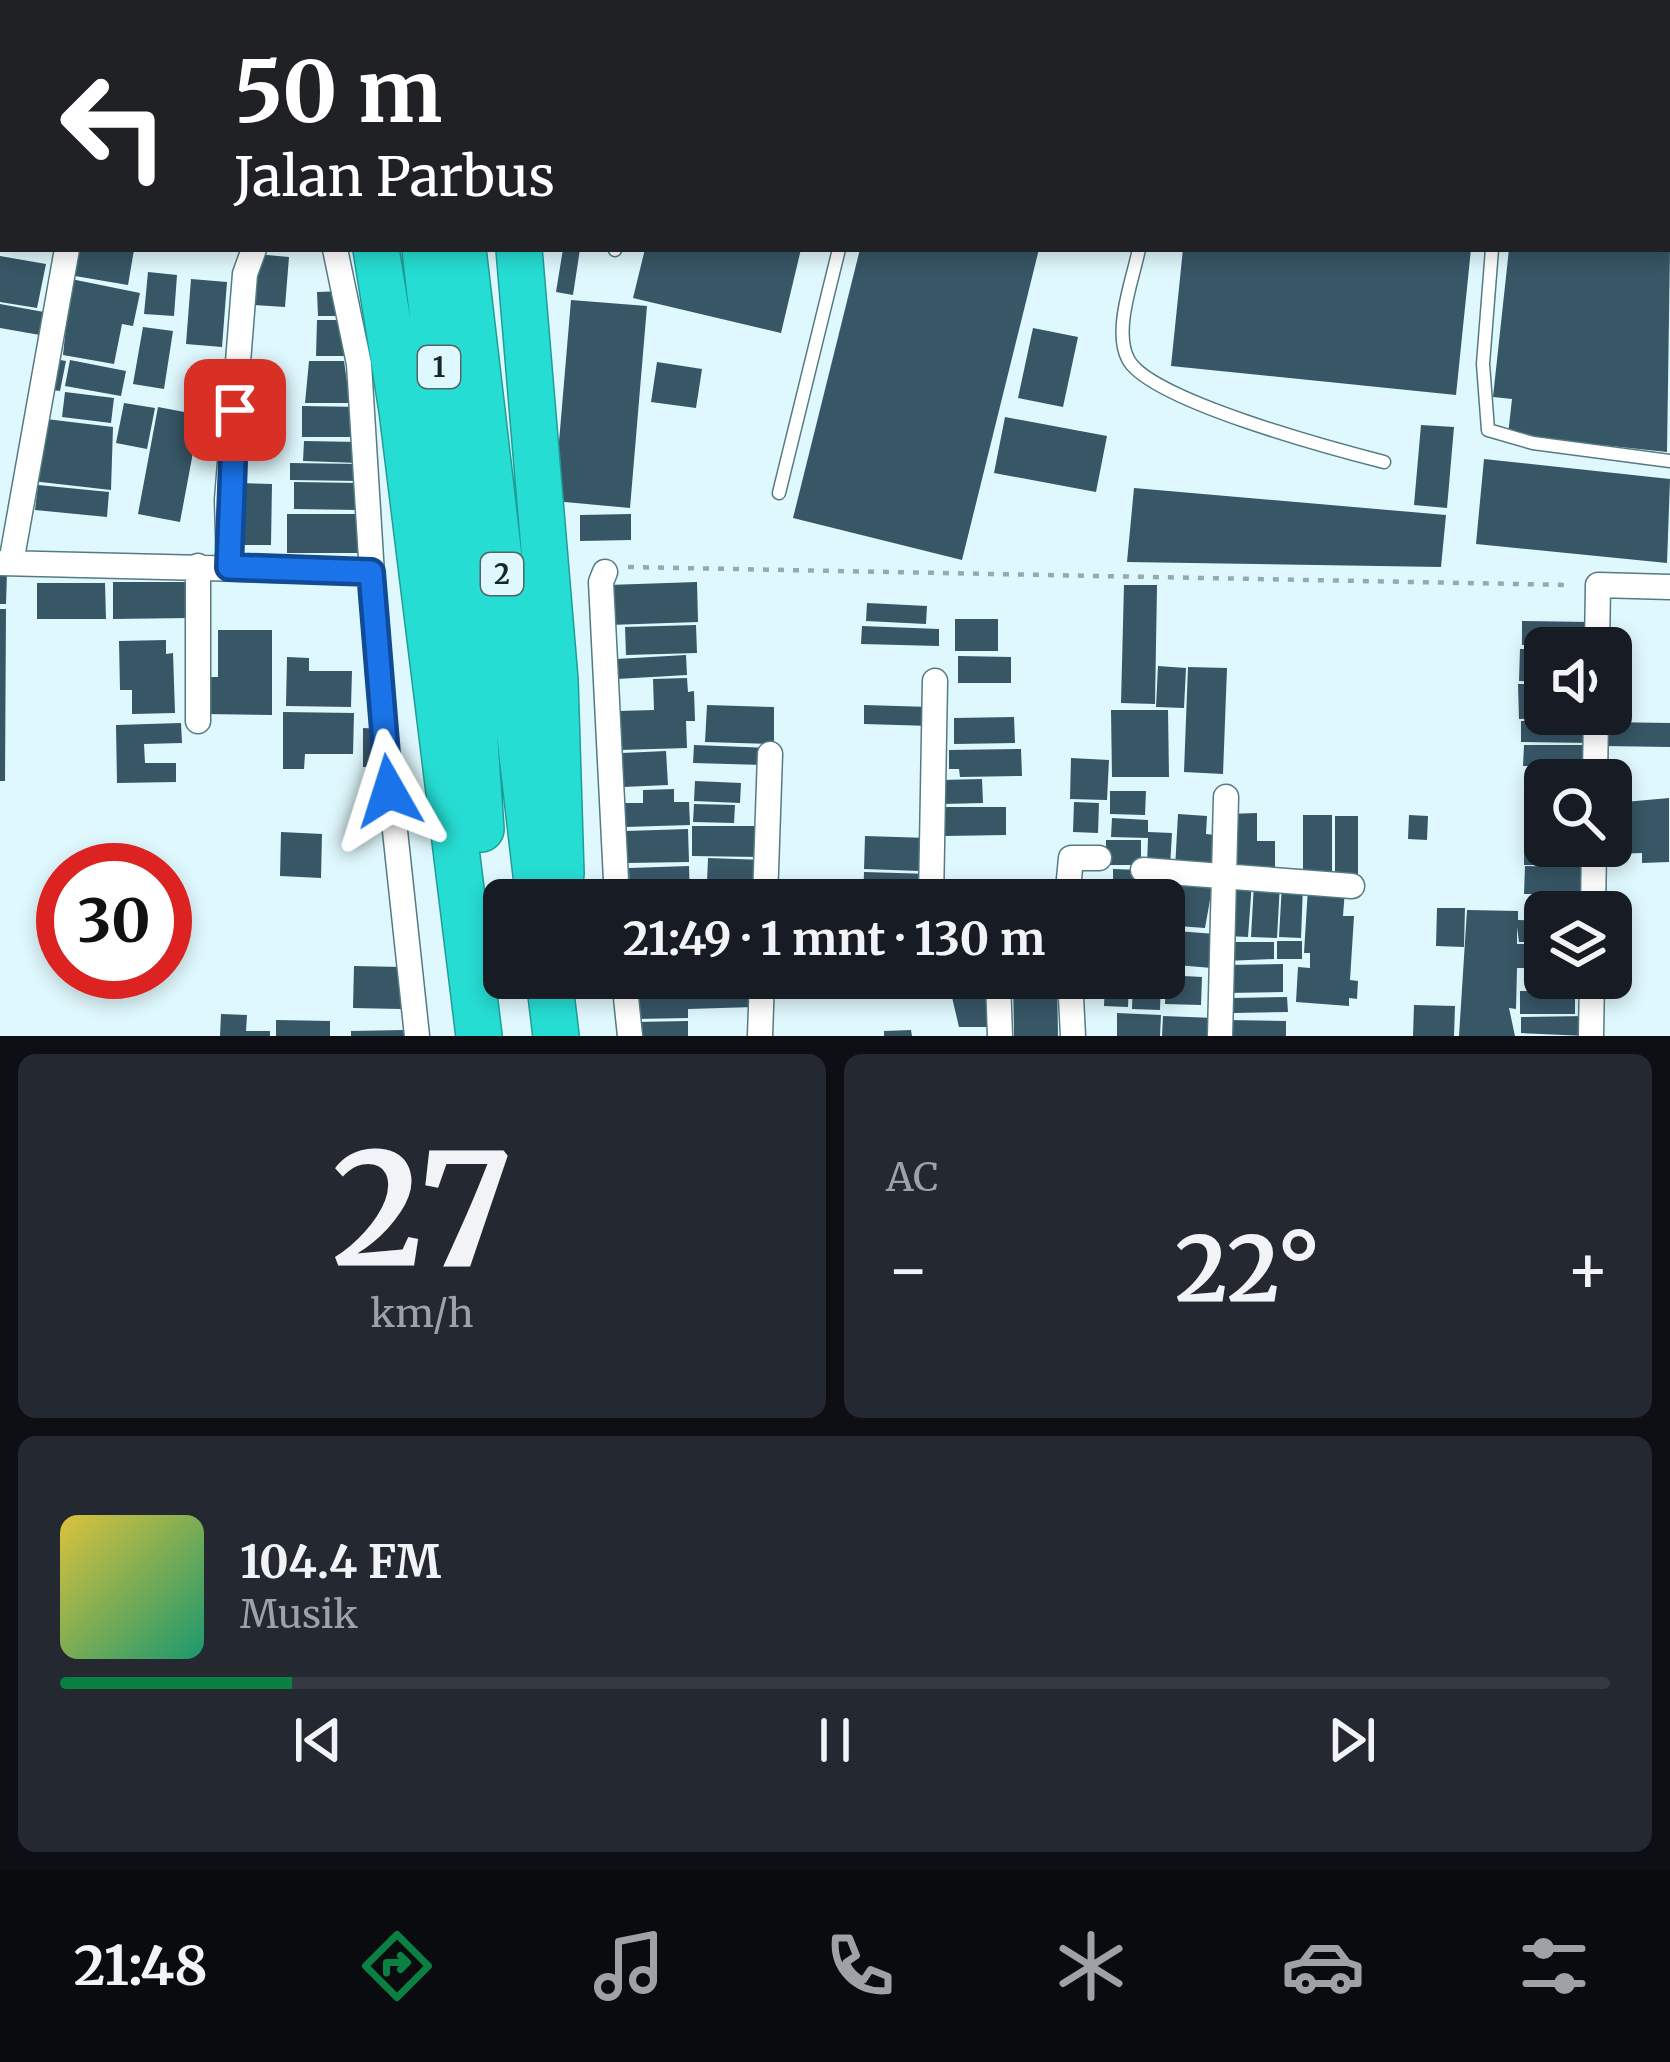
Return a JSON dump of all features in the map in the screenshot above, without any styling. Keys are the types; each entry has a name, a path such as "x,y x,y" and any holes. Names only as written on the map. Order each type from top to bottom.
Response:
{"highway":[{"path":"376,252 402,410 479,1036"},
{"name":"1","path":"425,252 452,484"},
{"name":"2","path":"463,252 537,879"},
{"path":"508,252 534,442"},
{"path":"519,252 555,680 560,879"},
{"name":"2","path":"452,484 476,745 489,1036"},
{"path":"553,999 560,1036"},
{"path":"560,1036 562,999"}],"street":[{"path":"66,252 5,563 371,572"},
{"path":"229,567 227,500 245,274 253,252"},
{"path":"335,252 359,364 371,572 417,1036"},
{"path":"198,566 198,721"},
{"path":"605,572 601,582 616,879"},
{"path":"1598,627 1598,585 1670,586"},
{"path":"932,879 935,680"},
{"path":"766,879 770,754"},
{"path":"1220,1036 1226,796"},
{"path":"1069,879 1071,858 1099,858"},
{"path":"1143,870 1352,886"},
{"path":"626,999 629,1036"},
{"path":"760,1036 761,999"},
{"path":"999,999 1000,1036"},
{"path":"1071,999 1073,1036"},
{"path":"1591,1036 1592,999"}],"lane":[{"path":"778,493 838,252"},
{"path":"1139,252 1124,340 1128,360 1139,370 1187,398 1294,439 1384,462"},
{"path":"1492,252 1483,364 1488,430 1533,443 1670,461"}],"path":[{"path":"605,572 652,567 1598,585"}],"building":[{"path":"73,252 134,252 128,285 69,275"},
{"path":"563,252 580,252 573,295 556,292"},
{"path":"644,252 800,252 781,333 633,298"},
{"path":"859,252 1038,252 962,560 793,518"},
{"path":"1183,252 1471,252 1456,395 1171,366"},
{"path":"1509,252 1670,252 1667,452 1508,435 1512,399 1493,397"},
{"path":"256,254 289,257 285,307 253,305"},
{"path":"0,256 46,264 37,308 0,302"},
{"path":"148,272 177,275 174,316 144,314"},
{"path":"71,279 140,293 133,326 122,324 114,364 63,355"},
{"path":"191,279 227,282 222,347 186,344"},
{"path":"345,291 345,316 318,316 317,292"},
{"path":"571,300 647,306 630,508 554,501"},
{"path":"0,304 44,312 40,335 0,328"},
{"path":"317,320 351,320 351,356 316,356"},
{"path":"143,327 173,331 164,389 133,384"},
{"path":"1033,328 1078,337 1063,407 1018,398"},
{"path":"49,358 66,361 60,391 45,389"},
{"path":"70,360 126,371 121,396 65,386"},
{"path":"309,361 344,361 350,403 305,403"},
{"path":"657,362 702,369 696,408 651,402"},
{"path":"65,392 114,398 111,423 62,417"},
{"path":"124,403 155,408 147,449 116,443"},
{"path":"302,406 360,407 359,437 302,437"},
{"path":"158,407 200,415 180,522 138,514"},
{"path":"1005,417 1107,436 1096,492 994,473"},
{"path":"46,419 113,427 111,490 32,481"},
{"path":"1421,425 1454,427 1447,508 1414,505"},
{"path":"304,441 359,442 359,463 303,461"},
{"path":"1484,459 1670,479 1667,563 1476,544"},
{"path":"290,463 361,464 360,481 290,480"},
{"path":"294,482 359,483 359,510 294,509"},
{"path":"237,483 272,484 271,545 237,545"},
{"path":"38,485 109,492 107,517 35,510"},
{"path":"1134,488 1446,515 1441,567 1127,562"},
{"path":"287,514 361,514 361,553 287,553"},
{"path":"631,514 631,540 580,541 580,515"},
{"path":"0,572 7,572 6,604 0,604"},
{"path":"113,582 189,582 190,618 113,619"},
{"path":"697,582 698,622 609,625 608,585"},
{"path":"37,583 105,583 106,619 37,619"},
{"path":"1124,585 1157,585 1155,704 1121,703"},
{"path":"867,603 927,606 926,624 866,621"},
{"path":"0,609 6,609 5,781 0,781"},
{"path":"955,619 998,619 998,651 955,651"},
{"path":"1522,621 1591,622 1591,627 1524,627 1522,645"},
{"path":"696,625 697,653 626,655 625,627"},
{"path":"862,626 939,629 939,646 861,644"},
{"path":"218,630 272,630 272,715 204,714 204,677 218,677"},
{"path":"166,640 166,654 173,653 175,713 132,714 132,690 120,690 119,641"},
{"path":"1520,649 1524,649 1524,681 1519,681"},
{"path":"686,655 687,675 617,679 616,659"},
{"path":"958,656 1011,657 1011,683 958,683"},
{"path":"287,657 309,658 309,671 352,671 351,707 286,706"},
{"path":"1158,666 1186,668 1184,708 1156,707"},
{"path":"1188,667 1227,668 1223,774 1184,772"},
{"path":"687,678 688,692 694,691 695,721 686,721 687,748 619,750 618,711 654,710 653,679"},
{"path":"1518,684 1524,684 1524,719 1519,719"},
{"path":"707,705 774,707 774,744 705,742"},
{"path":"864,705 931,707 931,726 864,724"},
{"path":"1111,710 1168,710 1169,777 1112,777"},
{"path":"283,712 354,713 353,754 305,754 304,769 283,769"},
{"path":"1014,717 1015,743 954,744 954,718"},
{"path":"1521,721 1524,735 1593,735 1593,743 1521,742"},
{"path":"1632,722 1670,723 1670,747 1604,746 1604,735 1632,735"},
{"path":"181,723 182,743 144,744 145,763 176,763 176,782 117,783 116,725"},
{"path":"363,728 381,729 380,767 363,767"},
{"path":"694,745 768,748 767,765 693,763"},
{"path":"1524,745 1590,745 1590,759 1524,759 1523,766"},
{"path":"1021,749 1022,776 960,777 959,769 949,769 949,750"},
{"path":"666,751 668,785 623,787 622,753"},
{"path":"1071,758 1109,760 1107,800 1070,799"},
{"path":"982,779 983,803 942,804 942,780"},
{"path":"695,781 741,783 740,803 694,801"},
{"path":"674,789 674,802 689,802 690,825 625,827 624,803 643,803 643,790"},
{"path":"1110,791 1146,791 1145,815 1110,814"},
{"path":"1669,798 1669,862 1642,863 1642,853 1632,853 1632,801"},
{"path":"1074,802 1099,803 1098,833 1073,832"},
{"path":"694,804 735,805 734,823 693,822"},
{"path":"945,807 1006,807 1006,835 945,836"},
{"path":"1257,813 1257,841 1275,841 1275,873 1234,873 1228,814"},
{"path":"1178,814 1207,816 1206,834 1215,835 1213,871 1175,869"},
{"path":"1303,815 1332,815 1332,878 1303,878"},
{"path":"1409,815 1428,816 1427,840 1408,839"},
{"path":"1335,816 1358,816 1358,879 1335,879"},
{"path":"1112,818 1148,820 1148,832 1172,833 1170,867 1147,865 1148,838 1111,837"},
{"path":"692,826 760,826 760,857 692,856"},
{"path":"688,829 689,862 626,863 626,831"},
{"path":"281,832 322,834 321,878 280,876"},
{"path":"865,836 929,838 928,860 919,860 919,871 864,869"},
{"path":"1106,840 1141,840 1141,865 1106,865"},
{"path":"708,858 764,860 763,879 707,879"},
{"path":"689,866 689,879 629,879 629,868"},
{"path":"1525,867 1581,867 1581,891 1524,891"},
{"path":"1113,869 1141,870 1141,879 1113,879"},
{"path":"864,872 931,874 931,879 864,879"},
{"path":"1185,881 1213,883 1205,928 1185,927"},
{"path":"1231,881 1252,882 1248,937 1227,936"},
{"path":"1254,883 1280,884 1277,938 1251,937"},
{"path":"1282,884 1303,886 1301,938 1279,937"},
{"path":"1308,888 1345,890 1343,916 1354,916 1350,980 1358,981 1357,999 1349,998 1349,1006 1296,1002 1298,967 1310,968 1310,953 1304,953"},
{"path":"1437,908 1465,908 1464,947 1436,946"},
{"path":"1467,910 1518,911 1518,920 1524,920 1524,942 1519,942 1517,927 1517,944 1524,944 1524,968 1517,968 1516,1009 1509,1008 1515,1036 1459,1036"},
{"path":"1185,932 1215,934 1212,968 1185,966"},
{"path":"1277,941 1302,941 1302,959 1277,959"},
{"path":"1224,942 1274,942 1274,959 1225,961"},
{"path":"1283,964 1283,992 1226,993 1225,965"},
{"path":"354,966 402,967 401,1009 353,1008"},
{"path":"1185,976 1202,977 1201,1005 1165,1004 1165,999 1185,999"},
{"path":"1520,991 1524,991 1524,999 1575,999 1575,1014 1520,1014"},
{"path":"1287,997 1288,1012 1234,1013 1233,998"},
{"path":"635,999 754,999 754,1007 688,1009 688,1018 635,1019"},
{"path":"952,999 996,999 998,1027 959,1027"},
{"path":"1013,999 1057,999 1058,1036 1014,1036"},
{"path":"1104,999 1128,999 1128,1007 1104,1006"},
{"path":"1132,999 1160,999 1160,1010 1132,1009"},
{"path":"1414,1005 1455,1006 1454,1036 1413,1036"},
{"path":"1117,1013 1161,1015 1160,1036 1117,1036"},
{"path":"221,1014 247,1015 246,1031 270,1031 270,1036 220,1036"},
{"path":"1163,1016 1214,1018 1213,1036 1162,1036"},
{"path":"1586,1016 1586,1036 1521,1033 1521,1017"},
{"path":"276,1020 330,1021 330,1036 276,1036"},
{"path":"1227,1020 1286,1021 1286,1036 1227,1036"},
{"path":"688,1021 688,1036 635,1036 635,1022"},
{"path":"405,1030 405,1036 351,1036 351,1031"},
{"path":"911,1030 912,1036 884,1036 884,1031"}],"route":[{"path":"235,410 227,500 229,567 371,572 389,791"}]}
